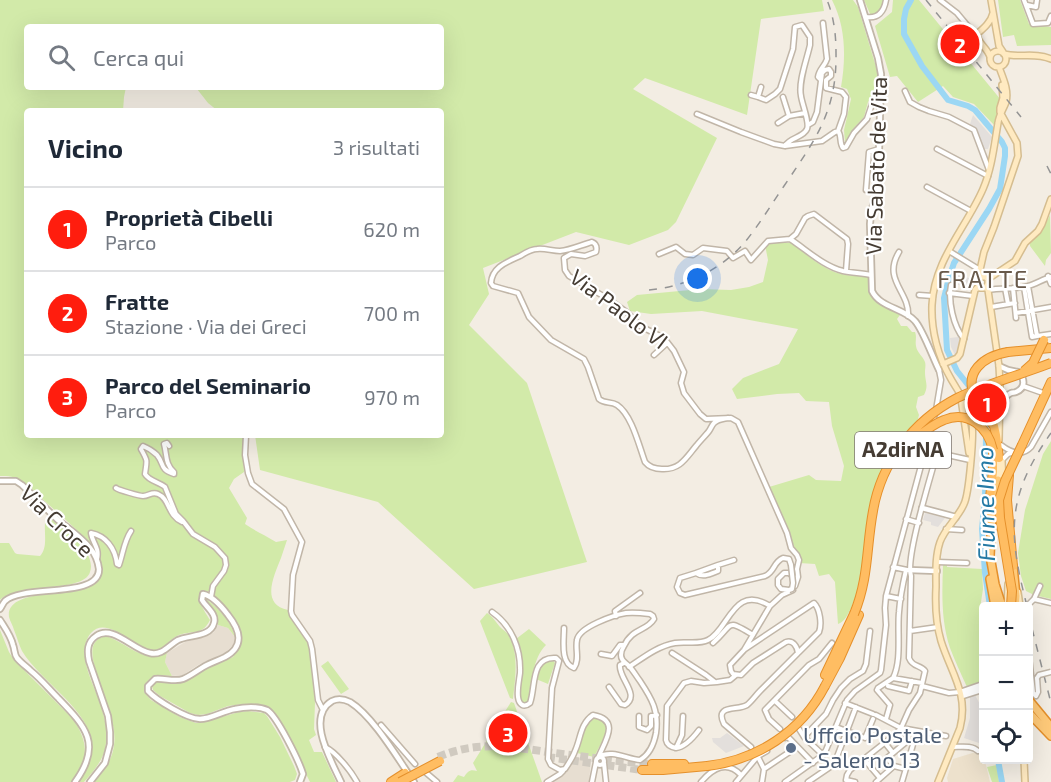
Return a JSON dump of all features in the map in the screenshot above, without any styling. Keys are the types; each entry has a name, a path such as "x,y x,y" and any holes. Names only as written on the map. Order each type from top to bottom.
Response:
{"highway":[{"path":"963,394 1026,370 1035,360 1046,337"},
{"path":"1001,459 997,430 982,412 972,392 971,380 977,369 988,358 995,355 1051,348"},
{"name":"A2dirNA","path":"652,764 726,763 758,752 797,725 814,703 840,658 856,615 865,581 873,510 885,472 903,442 935,411 963,394 1051,366"},
{"name":"A2dirNA","path":"856,615 867,593 879,499 892,467 906,446 925,425 949,408 1051,366"},
{"path":"1013,602 999,507 1001,492 1022,445 1038,423 1051,382"},
{"path":"906,446 937,423 948,418 969,419 981,426 990,439 993,450 988,515 991,529"},
{"path":"1010,471 1007,500 1014,602"},
{"path":"994,602 990,556 991,529 998,480"},
{"path":"990,556 1001,602"},
{"path":"1033,704 1051,727"},
{"path":"1033,716 1051,736"},
{"path":"391,782 418,766 439,759 400,782"},
{"name":"A2dirNA","path":"642,770 663,770 706,764"}],"main road":[{"path":"991,0 998,42"},
{"path":"987,25 994,26 1000,48 1006,58 1005,63 999,67 992,65 988,51 977,39 977,34 987,25 993,13"},
{"path":"990,57 995,52 1016,56 1034,54 1051,59"},
{"path":"938,782 962,720 965,693 946,654 938,627 937,562 940,542 966,499 973,432 963,394 939,366 933,323 933,296 938,273 948,250 982,191 988,173 1007,91 999,67"},
{"path":"1000,115 1017,143 1018,156 984,252 980,270 988,284 985,288 999,366 1000,403 997,430 1001,445 1005,516 1013,566"},
{"path":"985,288 978,284 978,279 982,276 986,278 1015,261 1025,243 1038,231 1051,199"},
{"path":"939,366 957,358 960,354 976,289 985,288"},
{"path":"1001,459 998,480 998,515 1013,602"},
{"path":"1024,764 1025,782"}],"street":[{"name":"Via Sabato de Vita","path":"860,0 880,67 878,190 871,215 872,291 877,298 908,316"},
{"path":"868,25 884,10 886,0"},
{"path":"940,0 957,13 977,34"},
{"path":"1024,0 1033,24 1046,25 1051,16"},
{"path":"1026,5 1036,7 1037,0"},
{"path":"866,16 876,17"},
{"path":"820,80 819,72 826,59 823,23"},
{"path":"751,95 766,100 780,89 793,49 795,27 802,25 810,37 810,45 800,91 804,113 810,124"},
{"path":"785,146 789,140 809,132 810,124 817,112 820,80 825,70 829,69 831,76 826,80 825,88 842,92 846,97 844,114 838,131 843,148 867,119 875,95 880,92"},
{"path":"758,97 761,87"},
{"path":"905,91 910,102 919,107 972,128 984,156 988,173"},
{"path":"783,97 789,116"},
{"path":"778,123 789,116 804,113"},
{"path":"697,114 741,132 785,146 822,141 838,131"},
{"path":"984,156 991,156 995,142"},
{"path":"866,190 869,152 879,148"},
{"path":"937,149 988,173"},
{"path":"927,187 971,211"},
{"path":"658,254 676,247 685,254 693,255 703,248 727,252 733,258 744,251 751,260 768,241 790,239 796,234 805,218 817,215 848,241 846,272"},
{"path":"790,239 835,268 846,272 871,273"},
{"name":"Via Paolo VI","path":"594,243 597,247 596,252 585,256 570,254 564,258 568,276 615,303 640,326 658,334 674,351 684,372 682,388 693,407 706,419 728,418 715,422 687,458 677,466 662,469 647,465 633,426 617,406 599,399 584,359 551,340 529,317 518,293 493,286 492,275 506,262 533,249 558,251 594,243"},
{"path":"948,250 980,270"},
{"path":"788,781 823,755 851,694 881,670 886,625 886,596 925,450 941,376 939,366 917,323 908,316 908,305 895,280 894,274 899,252"},
{"path":"985,288 1026,287 1050,276 1051,284"},
{"path":"951,285 950,293 957,329 964,340"},
{"path":"1026,287 1032,337 1046,337"},
{"path":"1005,288 1008,304"},
{"path":"1013,288 1016,316 1051,307"},
{"path":"950,293 974,296"},
{"path":"919,294 933,296"},
{"path":"990,307 1015,303"},
{"path":"654,356 667,343"},
{"path":"999,366 1021,374 1024,381 1019,391 1004,398 1000,403"},
{"path":"1000,376 1008,370"},
{"path":"1000,385 1012,393"},
{"path":"1023,386 1047,395"},
{"path":"1001,445 1014,452 1028,451 1051,412"},
{"path":"728,418 735,419 741,426 787,533 791,548 798,557 798,577 795,586 770,606 744,650 730,665 731,671 736,675"},
{"path":"246,438 245,455 252,484 284,509 302,542 293,575 291,611 310,641 318,700 323,710"},
{"path":"170,446 167,443 164,444 168,466 174,474 163,469 157,456 143,446 141,449 147,461 145,474 165,487 176,514 193,534 215,547 225,558 224,571 213,586 211,598"},
{"path":"925,450 970,460"},
{"path":"1001,459 1014,452"},
{"path":"886,719 890,705 877,690 896,674 898,611 937,453"},
{"name":"Via Croce","path":"0,481 16,481 22,485 90,548 97,559 98,576 92,583 73,588 18,596 4,602 0,609"},
{"path":"116,488 141,496 159,494 167,503 173,516 185,523"},
{"path":"922,508 956,517"},
{"path":"906,519 919,523"},
{"path":"946,529 962,530"},
{"path":"97,559 98,548 91,533 109,542 119,565 124,545 131,531"},
{"path":"734,560 718,565 719,570 704,576 696,573 680,578 677,587 680,593 685,595 767,575 772,572 778,560 783,558 789,559 791,566 793,580 792,589 787,591 781,589 777,582 779,576 789,573 794,578 795,586"},
{"path":"937,562 967,563"},
{"path":"893,567 937,571"},
{"path":"855,782 845,781 848,773 897,733 919,696 922,684 925,671 914,665 909,658 911,576 908,570"},
{"path":"1031,602 1040,586"},
{"path":"616,616 615,611 640,593"},
{"path":"90,782 105,763 110,744 110,723 89,661 89,644 92,638 106,632 139,649 157,653 183,638 204,634 211,629 214,624 213,615 203,603 203,594 225,610 236,624 239,636 237,646 225,657 184,678 179,680 155,679 148,686 148,690 154,697 182,714 196,719 238,708 266,710 273,716 292,748 303,774 300,782"},
{"path":"886,596 901,599"},
{"path":"1034,599 1051,603"},
{"path":"629,667 647,655 671,644 711,639 732,612 744,602 757,601 770,606"},
{"path":"744,650 814,603 818,606 819,632 746,706 730,708 722,714 724,724 751,747"},
{"path":"492,612 513,636 517,646 520,672 518,699 523,706 530,703 534,678 542,662 550,657 559,661 552,688 548,759 551,765 563,771"},
{"path":"564,628 564,660 574,668 577,664 579,634 592,625 627,613 641,613 653,616 654,619 651,624 632,634 621,653 624,663 650,697 657,715 654,743 646,756 640,760 616,755 600,761"},
{"path":"0,620 17,658 46,685 84,727 88,737 88,760 75,782"},
{"path":"713,643 732,624 753,635"},
{"path":"910,631 938,627"},
{"path":"804,737 826,714 841,688 863,671 870,631"},
{"path":"699,730 691,740 679,748 667,744 667,704 686,682 704,683 730,680 736,675 741,675 753,663 788,641 795,645 798,651 796,655"},
{"path":"780,729 769,719 765,710 808,665 819,659 832,643"},
{"path":"602,654 612,656 620,645 624,645"},
{"path":"672,653 715,682"},
{"path":"1030,656 1033,693 1036,696 1038,694 1037,678 1039,675 1051,672"},
{"path":"609,687 621,704 625,705 629,702 630,691 619,669 624,663"},
{"path":"893,678 952,693 979,690"},
{"path":"912,681 909,691 889,687 919,696"},
{"path":"965,693 979,686"},
{"path":"341,782 321,733 323,710 332,702 340,699 347,700 370,720 414,782"},
{"path":"775,701 792,717"},
{"path":"845,703 886,719 901,728 946,736"},
{"path":"808,782 833,765 856,707"},
{"path":"547,782 567,767 584,725 593,715 601,716 606,720 610,731 592,782"},
{"path":"639,716 639,727 647,730 651,726 651,716 657,715"},
{"path":"676,748 682,735 683,716"},
{"path":"836,727 865,738 874,716"},
{"path":"381,725 415,764"},
{"path":"799,729 823,755"},
{"path":"902,782 917,731"},
{"path":"897,733 905,743 887,758 894,766 906,769"},
{"path":"736,782 757,755 788,736 813,763"},
{"path":"885,743 893,753"},
{"path":"325,747 331,750 357,782"},
{"path":"764,769 797,747"},
{"path":"952,747 971,748 978,751"},
{"path":"600,761 616,755"},
{"path":"757,755 764,769 762,782"},
{"path":"864,759 880,778"},
{"path":"600,761 606,772 606,782"},
{"path":"701,782 705,777 724,766 730,767 741,775"},
{"path":"876,782 894,766"},
{"path":"424,771 437,782"},
{"path":"705,777 711,782"}],"shaded area":[{"path":"973,115 992,137 988,149 984,149 977,130 970,124"},
{"path":"953,274 973,279 972,287 952,284 949,281"},
{"path":"950,338 961,338 955,355"},
{"path":"925,513 945,518 938,527 923,520"},
{"path":"218,625 228,628 235,637 234,644 223,654 198,665 183,675 172,676 165,662 167,653 185,642 205,637 214,632"},
{"path":"975,695 979,702 979,743 964,738 970,718 970,697"},
{"path":"727,733 744,746 726,753 713,742 712,738 720,738"},
{"path":"979,751 979,764 986,764 990,782 948,782 947,778 953,759"},
{"path":"576,757 591,760 589,782 550,782 562,774"}],"green space":[{"path":"0,0 822,0 824,11 761,19 747,115 645,78 633,89 717,138 676,222 668,230 629,245 576,232 483,268 489,294 469,325 527,383 587,562 474,589 378,502 260,470 255,438 444,438 444,108 214,108 198,90 444,90 444,24 24,24 24,90 125,90 123,108 24,108 24,438 244,438 244,472 234,479 229,488 247,518 245,524 276,542 287,540 271,588 272,596 279,607 288,610 307,641 310,650 316,735 309,740 314,752 322,752 336,782 310,782 289,740 270,709 265,706 243,704 228,706 198,715 190,713 153,690 152,686 155,682 187,681 206,669 233,657 240,645 241,636 235,619 211,592 204,592 199,597 210,620 207,625 197,632 176,636 157,650 141,647 106,628 98,628 91,633 85,649 85,658 103,712 106,728 105,749 92,773 84,782 77,782 89,762 92,744 87,727 76,711 33,666 22,651 9,617 11,607 20,600 91,586 99,580 102,571 100,561 85,539 26,483 14,477 0,476"},
{"path":"832,0 853,0 858,7 877,70 877,87 868,102 864,117 845,143 844,130 851,99 847,89 841,87 844,43 837,10"},
{"path":"864,0 884,0 880,11 871,16"},
{"path":"893,0 919,0 1001,100 995,126 974,104 953,97 943,86 918,102 897,76 890,77 875,26 892,12"},
{"path":"998,0 1020,0 1029,24 1051,27 1051,45 1017,46 1014,35 1003,37"},
{"path":"1050,215 1051,253 1045,266 1030,246 1030,242 1042,229"},
{"path":"775,242 793,243 817,263 831,271 869,276 870,294 877,302 900,315 897,319 901,326 907,326 915,332 917,348 925,363 926,389 924,395 918,397 916,407 919,415 918,421 897,442 881,474 873,502 864,561 856,594 845,619 838,624 835,582 829,574 819,576 815,564 799,563 800,558 769,487 809,475 816,480 841,481 844,466 832,426 829,402 806,401 799,393 737,399 732,389 743,378 779,364 798,329 702,311 651,314 630,311 627,302 637,295 701,289 731,290 763,282 768,260 765,245"},
{"path":"999,391 998,397 989,397 990,411 998,408 996,425 989,417 982,397"},
{"path":"1051,441 1051,599 1026,591 1021,576 1018,553 1025,510 1043,454"},
{"path":"52,518 84,549 91,564 90,572 85,579 76,583 20,591 0,600 0,543 9,543 17,554 40,556 45,545 45,523"},
{"path":"943,565 982,569 983,589 981,602 979,602 979,682 967,687 950,648 945,628 942,596"},
{"path":"205,598 223,615 235,637 228,628 218,625 215,613"},
{"path":"487,613 507,633 514,648 516,665 513,699 510,698 480,621"},
{"path":"529,629 546,645 535,664 528,701 524,703 521,702 519,696 520,655 516,639"},
{"path":"0,630 14,660 72,718 81,734 85,750 84,758 73,782 0,782"},
{"path":"106,636 150,656 167,653 165,662 172,676 154,675 145,684 144,692 151,700 180,717 196,723 239,712 264,713 280,737 294,766 297,774 295,780 290,782 94,782 104,770 114,747 113,725 92,655 96,641"},
{"path":"547,660 553,660 555,663 548,684 536,679 541,666"},
{"path":"328,661 349,689 341,694 321,666"},
{"path":"511,702 514,703 542,782 453,782 458,775 464,777 469,771 477,771 473,763"},
{"path":"593,717 603,720 608,730 594,757 577,753 585,728"},
{"path":"997,765 999,782 992,782 987,767"}],"waterway":[{"name":"Fiume Irno","path":"911,0 906,9 904,34 922,66 948,100 975,110 1005,148 1000,189 954,263 944,298 947,350 957,371 973,391"},
{"name":"Fiume Irno","path":"983,414 986,437 982,529 989,602"},
{"name":"Fiume Irno","path":"999,764 1002,782"}],"tunnel":[{"path":"438,757 468,748 496,746 652,764"},
{"path":"547,757 642,770"}],"railway":[{"path":"649,290 689,281 725,261 755,229 805,154 822,124 833,92 835,33 827,0"},
{"path":"926,0 1021,117"},
{"path":"1047,166 1051,174"},
{"path":"1026,602 1016,557 1015,516 1026,477 1051,433"},
{"path":"1033,633 1051,703"}],"place":[{"name":"Fratte","path":"960,44"},
{"name":"Proprietà Cibelli","path":"987,403"},
{"name":"Parco del Seminario","path":"508,733"},
{"name":"Uffcio Postale - Salerno 13","path":"791,748"}],"district":[{"name":"FRATTE","path":"983,280"}]}
